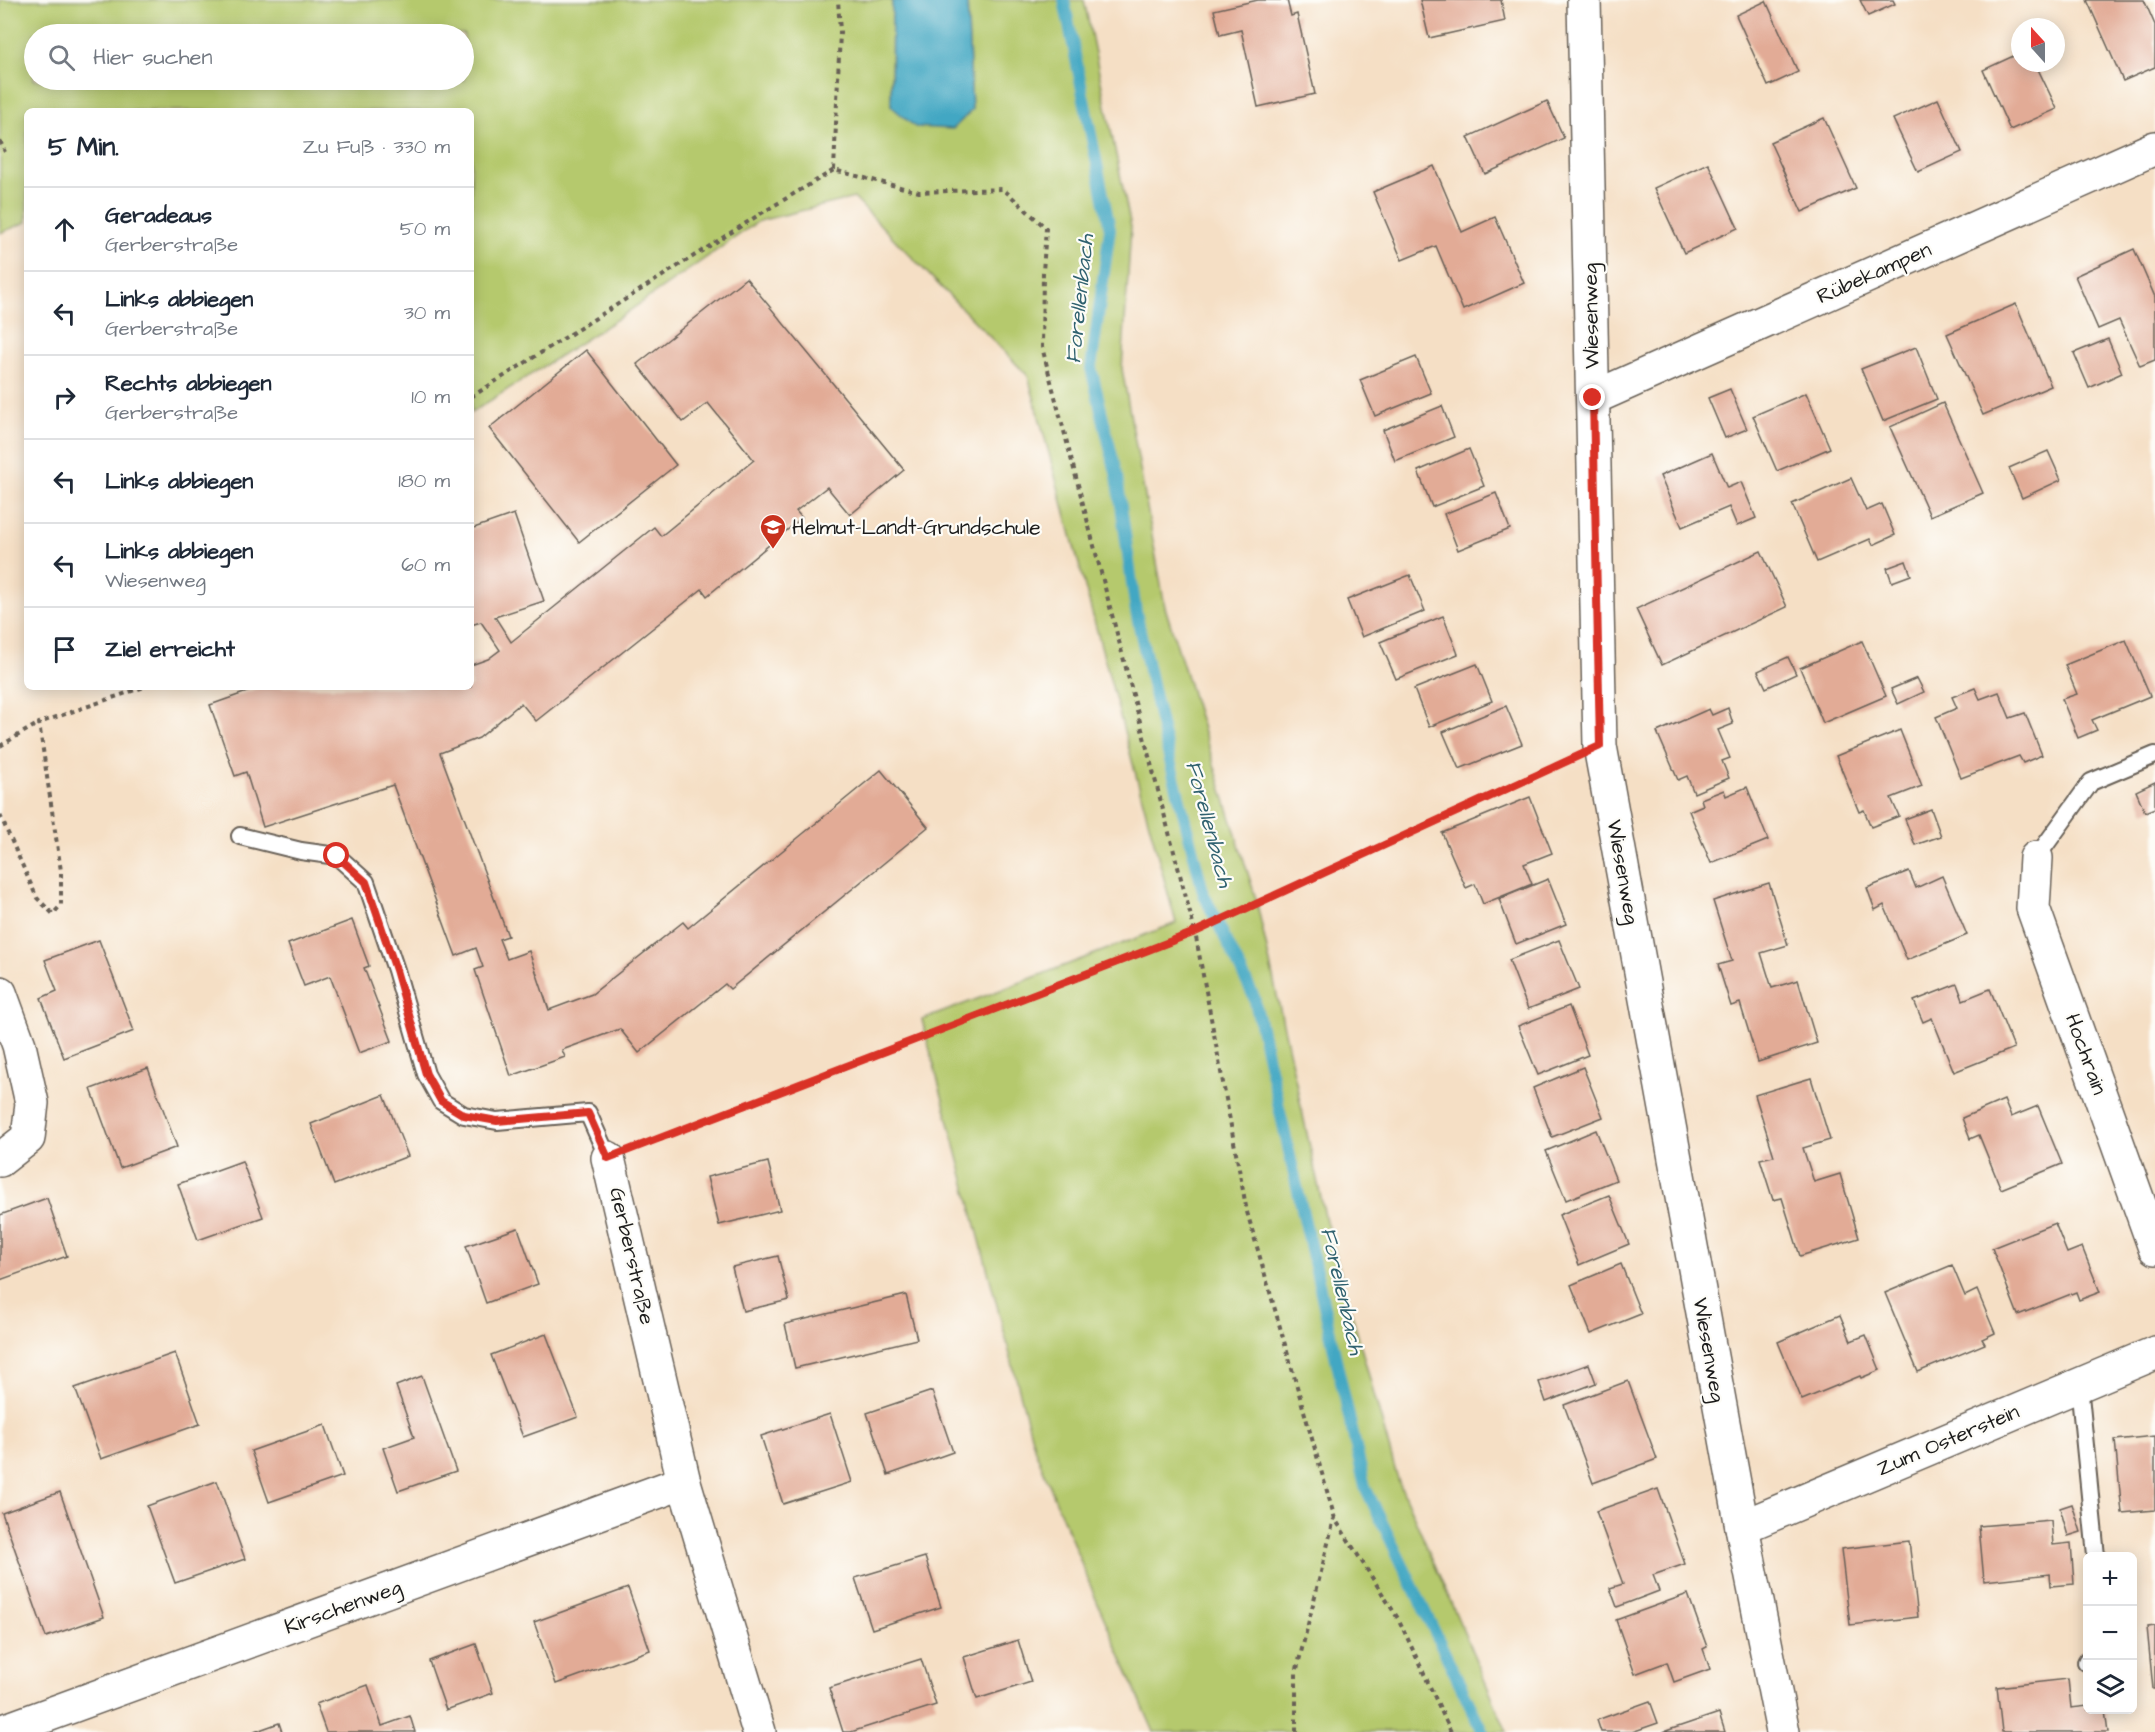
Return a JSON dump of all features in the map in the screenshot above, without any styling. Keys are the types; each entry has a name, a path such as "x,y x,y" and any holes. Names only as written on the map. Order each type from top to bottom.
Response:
{"street":[{"name":"Wiesenweg","path":"1584,0 1600,746 1742,1527 1783,1732"},
{"name":"Rübekampen","path":"1593,398 2155,148"},
{"name":"Hochrain","path":"2036,858 2033,908 2155,1248"},
{"path":"0,993 19,1045 32,1103 28,1138 0,1160"},
{"name":"Gerberstraße","path":"608,1158 684,1482 759,1732"},
{"name":"Zum Osterstein","path":"1742,1527 2155,1353"},
{"name":"Kirschenweg","path":"1,1732 684,1482"}],"lane":[{"path":"2036,858 2091,782 2155,755"},
{"name":"Gerberstraße","path":"240,836 301,851 337,856 366,882 396,970 426,1074 441,1101 464,1115 497,1121 588,1113 608,1158"},
{"path":"2079,1386 2096,1552"}],"path":[{"path":"834,171 840,32 838,0"},
{"path":"0,141 5,152"},
{"path":"474,395 756,217 834,171 919,192 1003,189 1046,228 1042,347 1195,932 1247,1212 1335,1518 1399,1620 1450,1732"},
{"path":"0,746 39,723 135,690"},
{"path":"0,815 37,898 53,914 61,905 61,871 39,723"},
{"path":"608,1158 1195,932 1600,746"},
{"path":"1296,1732 1296,1673 1335,1518"}],"green space":[{"path":"0,0 892,0 891,106 972,110 967,0 1084,0 1131,227 1122,369 1165,607 1256,899 1326,1221 1398,1480 1507,1732 1154,1732 1100,1609 1035,1450 922,1020 1176,923 1028,376 854,198 759,221 622,316 474,411 474,108 24,108 24,223 0,233"}],"water":[{"path":"892,0 967,0 972,110 953,129 915,127 891,106"}],"building":[{"path":"1258,0 1287,0 1291,16 1297,14 1315,94 1258,107 1241,30 1220,35 1214,10"},
{"path":"1420,0 1501,0 1505,21 1429,38"},
{"path":"1860,0 1893,0 1895,4 1868,16"},
{"path":"2087,0 2144,0 2155,25 2155,67 2123,81"},
{"path":"1766,1 1798,72 1768,86 1736,15"},
{"path":"2011,57 2011,72 2039,72 2057,109 2010,130 1983,70"},
{"path":"1938,99 1962,152 1918,172 1893,119"},
{"path":"1547,101 1564,138 1485,174 1468,137"},
{"path":"1824,118 1856,188 1802,212 1770,142"},
{"path":"1708,163 1738,228 1684,253 1654,188"},
{"path":"1434,166 1462,232 1495,217 1524,283 1463,310 1436,246 1402,260 1373,192"},
{"path":"2134,249 2155,297 2155,360 2140,366 2119,320 2098,329 2075,276"},
{"path":"746,278 904,470 850,515 827,487 796,511 802,518 707,596 702,589 536,721 521,703 479,738 440,753 508,936 499,939 507,959 529,951 549,1010 592,994 683,922 688,928 881,770 928,827 730,989 725,984 639,1053 620,1029 562,1050 565,1057 511,1076 475,970 483,967 476,948 456,956 393,785 263,827 246,772 235,776 210,705 252,690 474,690 474,664 488,659 500,650 481,622 474,624 474,528 514,514 544,601 495,617 511,642 654,527 661,536 754,460 708,403 683,422 637,364"},
{"path":"2016,304 2051,386 1983,415 1947,334"},
{"path":"2108,339 2122,373 2089,388 2074,353"},
{"path":"1916,347 1937,399 1883,421 1861,369"},
{"path":"586,350 676,465 579,542 489,428"},
{"path":"1416,357 1431,393 1375,416 1360,380"},
{"path":"1730,389 1747,429 1725,438 1708,398"},
{"path":"1806,393 1830,448 1777,471 1753,416"},
{"path":"1943,403 1983,493 1930,516 1890,427"},
{"path":"1442,406 1454,437 1395,461 1383,430"},
{"path":"1469,449 1484,486 1432,507 1418,471"},
{"path":"2048,451 2061,480 2022,498 2009,468"},
{"path":"1712,453 1727,488 1741,482 1756,518 1737,526 1729,507 1682,527 1660,476"},
{"path":"1851,478 1866,511 1882,504 1895,535 1873,545 1870,539 1817,562 1792,504"},
{"path":"1496,493 1510,529 1458,550 1444,514"},
{"path":"1761,551 1787,607 1662,665 1636,609"},
{"path":"1906,561 1911,575 1892,582 1887,568"},
{"path":"1410,575 1425,611 1362,637 1347,600"},
{"path":"1443,616 1458,654 1396,679 1380,642"},
{"path":"2126,640 2150,696 2092,720 2097,730 2078,738 2062,699 2077,694 2065,665"},
{"path":"1862,641 1886,696 1823,723 1800,668"},
{"path":"1788,657 1796,674 1766,688 1758,671"},
{"path":"1477,664 1492,701 1429,727 1414,689"},
{"path":"1917,678 1924,692 1898,704 1891,689"},
{"path":"1975,688 1980,699 1999,692 2010,718 2025,713 2042,755 2023,763 2019,756 1961,778 1936,717 1957,708 1952,697"},
{"path":"1506,706 1522,744 1459,769 1443,732"},
{"path":"1728,708 1733,724 1718,730 1730,758 1722,761 1729,778 1694,793 1687,776 1678,780 1657,732 1709,709 1712,715"},
{"path":"1900,730 1922,786 1891,798 1899,816 1871,827 1864,810 1859,812 1836,756"},
{"path":"2155,782 2155,808 2145,812 2136,791"},
{"path":"1747,787 1768,840 1711,863 1689,811 1703,805 1701,799 1724,790 1726,796"},
{"path":"1530,797 1552,853 1524,864 1532,884 1483,904 1475,884 1466,888 1442,833"},
{"path":"1931,809 1941,836 1915,845 1905,819"},
{"path":"1909,871 1916,888 1942,876 1967,935 1907,960 1884,905 1875,910 1867,888"},
{"path":"1548,879 1566,924 1516,944 1499,899"},
{"path":"1769,883 1788,945 1761,953 1772,988 1798,980 1817,1043 1758,1062 1740,1003 1731,1006 1718,965 1732,961 1713,901"},
{"path":"352,920 369,966 364,968 392,1041 359,1053 330,976 304,986 288,944"},
{"path":"99,940 134,1031 64,1058 41,998 57,991 45,960"},
{"path":"1559,940 1579,989 1528,1009 1509,960"},
{"path":"1957,984 1963,1000 1990,989 2014,1048 1954,1072 1932,1018 1923,1022 1914,1001"},
{"path":"1569,1006 1588,1055 1538,1075 1518,1026"},
{"path":"1583,1067 1603,1117 1552,1137 1533,1088"},
{"path":"148,1068 177,1147 120,1168 91,1089"},
{"path":"1811,1078 1830,1140 1803,1148 1814,1182 1840,1174 1859,1238 1800,1256 1782,1198 1773,1200 1760,1159 1774,1156 1755,1095"},
{"path":"384,1095 408,1156 334,1185 311,1124"},
{"path":"2004,1100 2011,1117 2038,1106 2062,1164 2001,1189 1979,1135 1970,1139 1962,1118"},
{"path":"1596,1130 1616,1180 1566,1200 1546,1151"},
{"path":"242,1161 263,1217 198,1240 178,1184"},
{"path":"768,1162 780,1210 719,1225 707,1177"},
{"path":"1609,1195 1629,1244 1579,1265 1559,1215"},
{"path":"47,1198 67,1256 0,1280 0,1215"},
{"path":"2055,1223 2067,1253 2082,1247 2100,1292 2079,1300 2076,1292 2018,1315 1992,1248"},
{"path":"518,1228 538,1284 486,1303 466,1246"},
{"path":"778,1256 789,1300 743,1311 732,1267"},
{"path":"1621,1264 1641,1314 1591,1334 1571,1285"},
{"path":"1952,1265 1965,1296 1977,1290 1995,1333 1982,1339 1985,1344 1918,1372 1885,1293"},
{"path":"906,1295 917,1339 795,1368 785,1324"},
{"path":"1840,1315 1851,1341 1866,1335 1880,1370 1802,1400 1778,1342"},
{"path":"546,1334 578,1417 523,1437 491,1355"},
{"path":"175,1353 200,1424 101,1459 75,1388"},
{"path":"1589,1364 1596,1383 1546,1402 1539,1382"},
{"path":"422,1376 456,1471 398,1491 383,1448 414,1437 396,1386"},
{"path":"1628,1381 1657,1459 1593,1483 1564,1405"},
{"path":"932,1391 953,1452 888,1475 867,1413"},
{"path":"830,1414 852,1482 783,1504 761,1436"},
{"path":"325,1425 343,1476 269,1502 251,1451"},
{"path":"2155,1436 2155,1510 2122,1513 2115,1440"},
{"path":"217,1481 245,1559 175,1583 147,1506"},
{"path":"1658,1489 1685,1564 1653,1575 1659,1591 1617,1607 1610,1588 1623,1584 1596,1511"},
{"path":"60,1492 104,1617 46,1637 2,1513"},
{"path":"2072,1504 2081,1532 2068,1536 2060,1508"},
{"path":"2051,1520 2053,1545 2071,1543 2074,1584 2051,1586 2050,1574 1984,1581 1979,1526"},
{"path":"1909,1541 1918,1617 1850,1625 1841,1549"},
{"path":"925,1557 941,1607 872,1629 855,1578"},
{"path":"628,1588 650,1650 556,1684 534,1622"},
{"path":"1688,1594 1707,1647 1703,1649 1710,1669 1674,1682 1667,1662 1635,1674 1616,1620"},
{"path":"2155,1626 2155,1689 2153,1689 2147,1627"},
{"path":"1018,1640 1031,1682 977,1699 964,1657"},
{"path":"476,1644 493,1693 446,1710 429,1661"},
{"path":"921,1659 936,1705 851,1732 843,1732 829,1688"},
{"path":"2068,1679 2071,1708 2083,1707 2083,1714 2106,1714 2108,1732 2002,1732 1997,1687"},
{"path":"368,1685 382,1726 410,1716 415,1732 326,1732 316,1704"},
{"path":"1650,1701 1658,1723 1632,1732 1601,1732 1597,1720"},
{"path":"1719,1713 1725,1732 1663,1732"},
{"path":"279,1723 282,1732 254,1732"}],"waterway":[{"name":"Forellenbach","path":"1064,0 1110,229 1091,368 1117,477 1136,612 1162,729 1204,895 1254,997 1365,1487 1483,1732"}],"place":[{"name":"Helmut-Landt-Grundschule","path":"773,550"}],"route":[{"path":"337,856 366,882 396,970 426,1074 441,1101 464,1115 497,1121 588,1113 608,1158 1195,932 1600,746 1593,398"}]}
